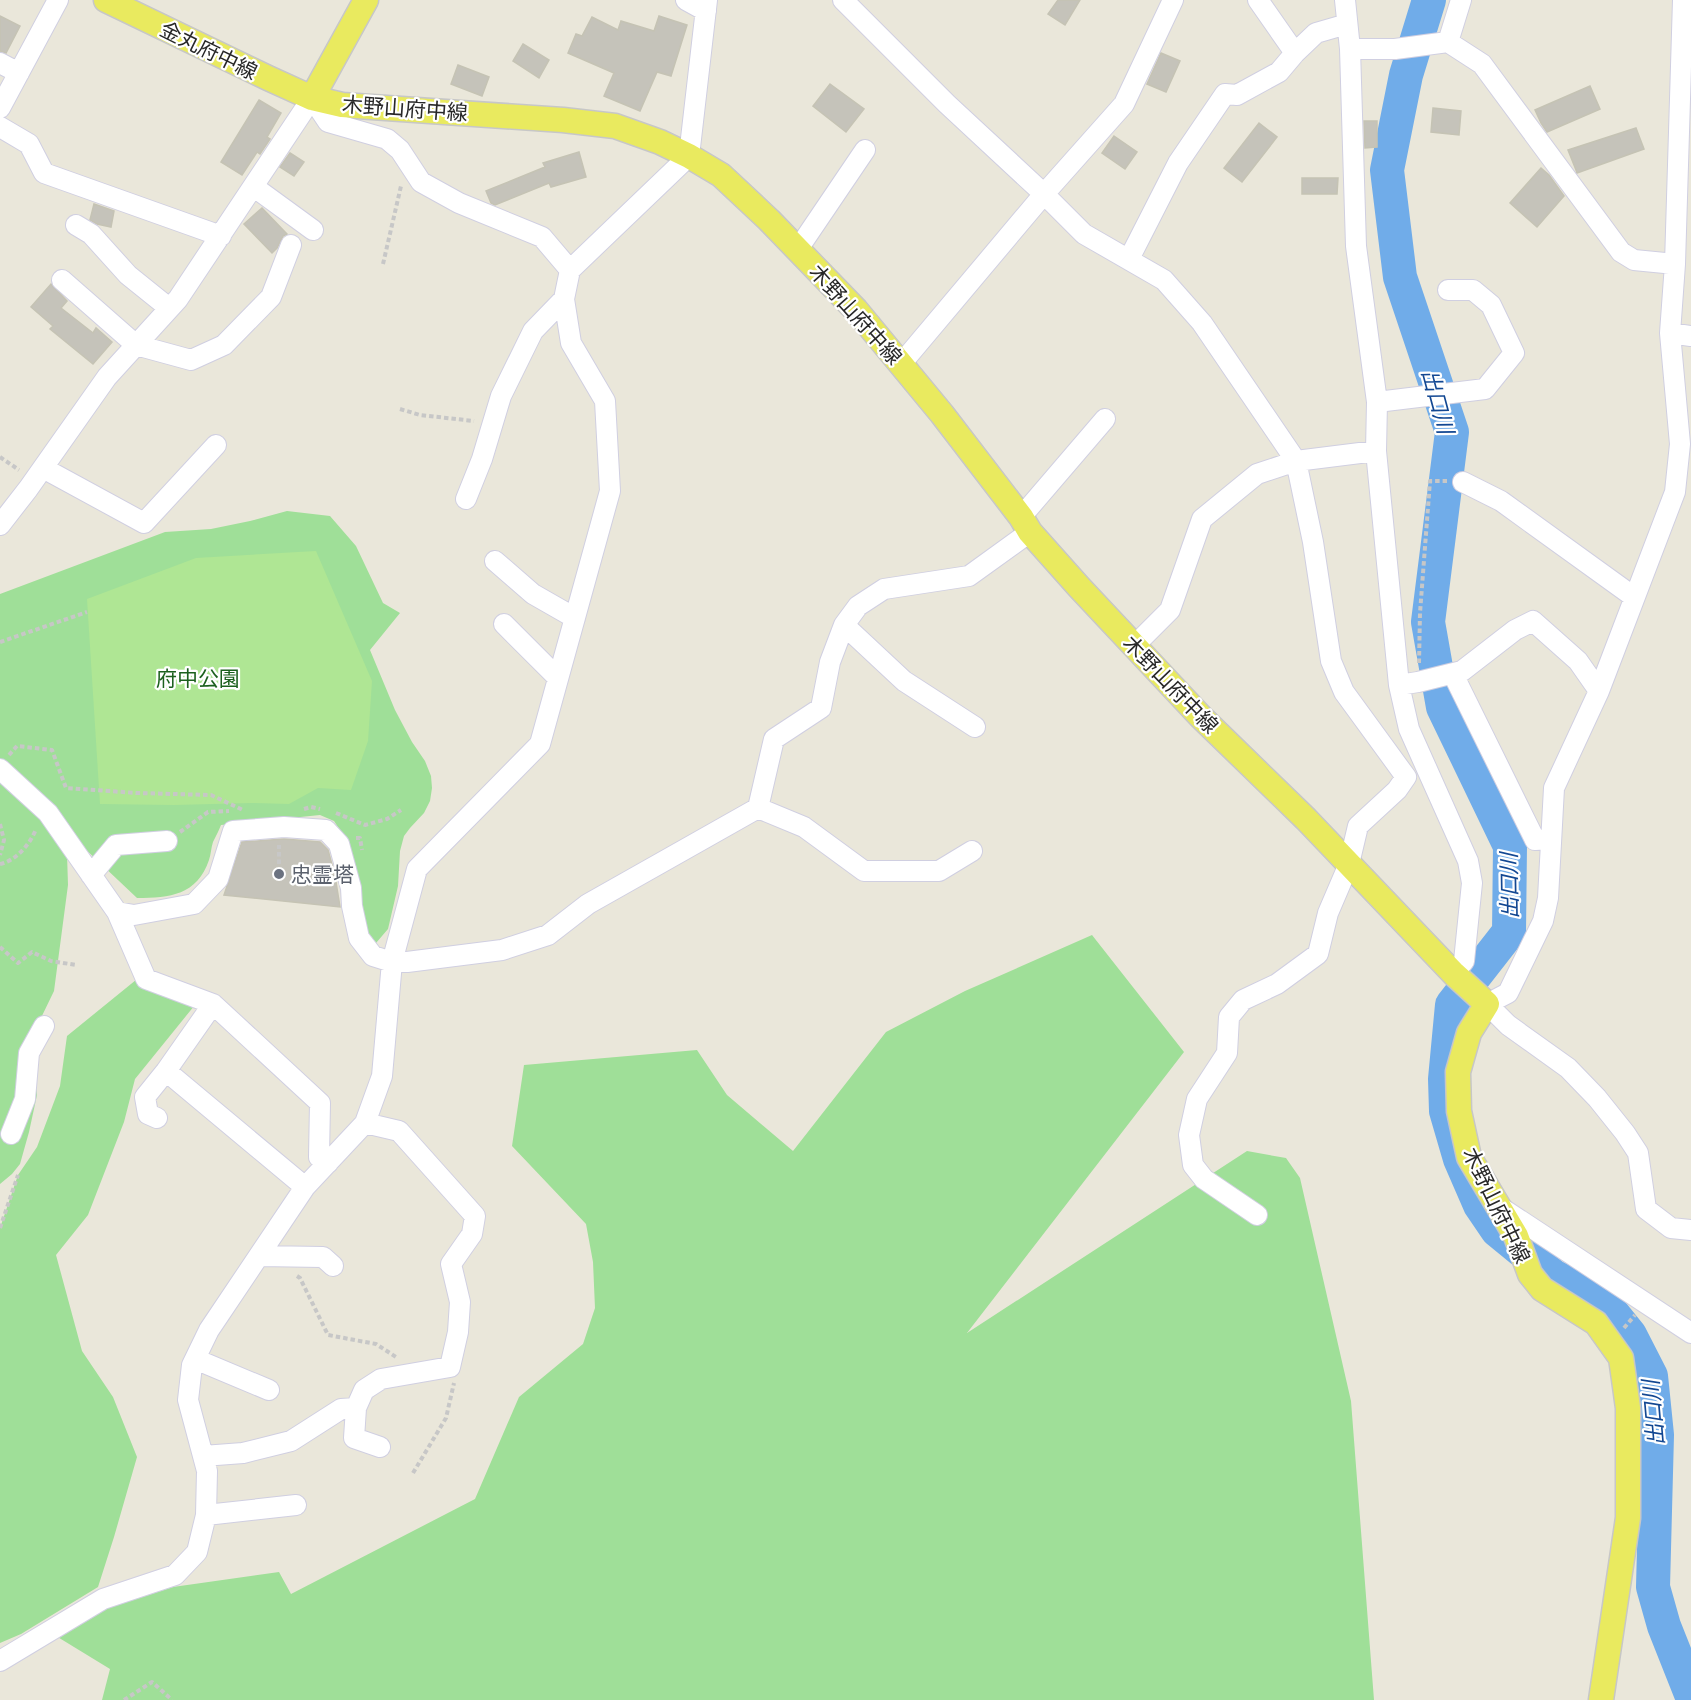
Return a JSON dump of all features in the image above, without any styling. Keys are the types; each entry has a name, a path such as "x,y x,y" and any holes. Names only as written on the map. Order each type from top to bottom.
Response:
{"main road":[{"name":"金丸府中線","path":"106,0 312,98"},
{"name":"木野山府中線","path":"366,0 312,98 342,105 563,120 615,126 660,142 721,174 798,249 856,310 942,414 1026,525 1134,646 1200,716 1306,819 1454,974 1484,1002 1469,1033 1458,1072 1459,1111 1469,1157 1516,1236 1530,1274 1542,1289 1596,1323 1621,1358 1628,1408 1628,1518 1601,1700"}],"street":[{"path":"0,108 58,0"},
{"path":"0,1661 103,1599 175,1575 197,1552 206,1515 207,1471 188,1400 192,1365 209,1330 305,1188 365,1122 382,1076 392,962 417,869 540,744 610,491 605,401 571,343 564,299 570,270 689,156 707,6 686,0"},
{"path":"901,364 1044,194 1124,104 1173,0"},
{"path":"1258,0 1295,53"},
{"path":"1345,0 1350,50 1356,246 1377,402 1376,451 1398,685 1409,729 1468,861 1472,883 1464,961 1454,974"},
{"path":"1448,42 1461,0"},
{"path":"1683,0 1675,264 1670,333 1680,444 1675,492 1599,691 1554,788 1548,898 1543,921 1508,993 1484,1002 1508,1025 1568,1068 1597,1098 1625,1133 1638,1153 1646,1209 1671,1228 1691,1230"},
{"path":"849,2 947,104 1084,234 1164,280 1203,323 1296,461 1313,542 1331,662 1344,692 1406,777 1397,790 1358,826 1349,864 1328,913 1318,954 1277,984 1242,1000 1229,1017 1227,1053 1197,1099 1189,1135 1193,1166 1203,1179 1257,1215"},
{"path":"1129,260 1178,163 1225,94 1237,95 1279,72 1316,33 1347,24"},
{"path":"1350,50 1395,49 1448,42 1482,64 1621,252 1634,260 1675,264"},
{"path":"0,63 19,73"},
{"path":"0,525 107,377 178,299 312,98 328,122 387,139 400,150 421,182 459,203 542,237 570,270"},
{"path":"0,127 29,144 44,173 221,236"},
{"path":"798,249 865,150"},
{"path":"254,187 313,230"},
{"path":"76,225 91,234 128,275 169,308"},
{"path":"62,280 136,345 191,360 224,345 271,297 291,245"},
{"path":"1377,402 1485,389 1514,354 1491,305 1473,290 1448,290"},
{"path":"466,499 482,459 501,396 533,331 564,299"},
{"path":"1670,333 1691,336"},
{"path":"117,912 134,915 195,904 218,879 233,831 284,827 326,830 339,844 351,888 352,906 359,938 373,956 392,962 407,962 502,950 548,935 588,904 758,808 774,739 822,708 830,662 844,625 858,606 884,589 969,576 1026,525 1104,419"},
{"path":"43,468 144,523 216,445"},
{"path":"1134,646 1170,610 1202,519 1257,474 1296,461 1376,451"},
{"path":"1462,482 1501,501 1635,597"},
{"path":"495,561 533,594 575,618"},
{"path":"1398,685 1462,671 1515,630 1533,621 1578,662 1599,691"},
{"path":"504,624 558,678"},
{"path":"844,625 904,681 975,728"},
{"path":"1453,674 1535,840 1551,839"},
{"path":"3,764 48,813 117,912 146,979 213,1004 320,1103 319,1157 328,1163"},
{"path":"758,808 804,827 864,872 939,871 972,851"},
{"path":"91,875 116,845 167,841"},
{"path":"157,1118 148,1114 144,1096 166,1071 213,1004"},
{"path":"11,1134 25,1099 28,1053 44,1026"},
{"path":"166,1071 305,1188"},
{"path":"365,1122 399,1131 475,1216 472,1234 451,1264 460,1302 458,1332 450,1366 381,1379 364,1390 356,1408 354,1438 380,1446"},
{"path":"1496,1204 1646,1304 1688,1326"},
{"path":"259,1256 323,1257 333,1266"},
{"path":"195,1359 269,1390"},
{"path":"203,1456 243,1453 291,1441 341,1409 356,1408"},
{"path":"206,1515 296,1504"}],"path":[{"path":"383,264 399,188 412,167"},
{"path":"400,408 420,415 493,423"},
{"path":"1418,682 1420,613 1430,481"},
{"path":"0,642 87,612"},
{"path":"3,764 17,746 52,750 66,788 211,795 243,811 208,812 167,841"},
{"path":"311,807 339,813 365,825 387,819 400,810"},
{"path":"0,864 7,863 20,853 34,833 42,808"},
{"path":"0,824 4,840 0,855"},
{"path":"279,842 279,864"},
{"path":"0,947 18,963 32,952 51,961 76,965"},
{"path":"0,1228 18,1175"},
{"path":"290,1272 300,1278 328,1335 376,1344 396,1357 401,1376"},
{"path":"1610,1343 1646,1304"},
{"path":"413,1473 446,1418 454,1382 445,1367"},
{"path":"124,1700 152,1682 172,1700"}],"green space":[{"name":"府中公園","path":"287,511 330,516 356,546 383,603 400,613 370,650 395,710 425,761 431,776 432,788 430,801 424,813 404,836 400,851 398,886 388,929 376,943 366,929 342,833 334,821 320,815 221,825 204,872 197,881 181,892 160,897 137,898 82,846 67,854 68,885 54,991 40,1020 34,1069 37,1095 20,1164 0,1184 0,594 165,532 211,529"},
{"path":"316,551 372,681 368,741 351,790 318,788 289,804 100,804 87,599 196,558"},
{"path":"1092,935 1184,1052 967,1333 1247,1151 1286,1158 1300,1178 1351,1401 1374,1700 102,1700 110,1669 56,1636 96,1612 173,1587 279,1572 291,1594 475,1499 519,1397 583,1344 595,1308 593,1262 586,1224 512,1146 524,1065 697,1050 727,1095 793,1151 886,1032 965,991"},
{"path":"147,971 203,995 135,1079 124,1122 88,1215 56,1255 82,1351 113,1397 137,1457 98,1587 21,1634 0,1643 0,1228 18,1175 37,1147 60,1086 67,1036"}],"building":[{"path":"1058,0 1080,0 1065,25 1048,14"},
{"path":"0,16 20,26 6,53 0,51"},
{"path":"659,16 687,25 671,76 657,72 640,111 604,96 614,73 568,53 576,34 582,36 592,17 618,30 621,21 654,31"},
{"path":"523,44 549,60 539,78 513,61"},
{"path":"1161,53 1180,61 1166,92 1147,84"},
{"path":"458,65 489,77 482,96 451,84"},
{"path":"830,84 864,109 846,132 813,106"},
{"path":"1590,86 1600,109 1547,132 1535,110"},
{"path":"259,100 281,113 267,137 270,139 260,154 257,152 242,175 221,162"},
{"path":"1433,108 1461,111 1459,135 1431,132"},
{"path":"1364,121 1377,121 1377,147 1365,148"},
{"path":"1259,123 1277,137 1242,182 1224,168"},
{"path":"1636,128 1644,149 1577,173 1568,150"},
{"path":"1114,136 1137,152 1125,169 1102,153"},
{"path":"579,152 586,177 551,187 549,183 495,205 491,203 486,191 545,167 543,163"},
{"path":"290,153 304,162 294,176 280,167"},
{"path":"1541,168 1564,196 1537,227 1510,203"},
{"path":"1302,178 1338,178 1337,194 1302,194"},
{"path":"94,204 114,211 111,227 90,220"},
{"path":"262,208 287,234 283,236 272,253 244,224"},
{"path":"51,284 67,301 61,308 93,333 96,328 112,342 93,364 50,329 53,326 31,307"},
{"path":"284,839 320,842 328,850 340,907 224,895 242,842"}],"waterway":[{"name":"出口川","path":"1429,0 1406,75 1387,170 1400,277 1452,432 1428,622 1443,707 1510,846 1509,932 1452,1005 1445,1079 1446,1111 1460,1159 1480,1205 1497,1230 1553,1276 1593,1295 1609,1309 1630,1335 1651,1376 1657,1435 1653,1587 1664,1626 1691,1694"}],"place":[{"name":"忠霊塔","path":"279,874"}]}
